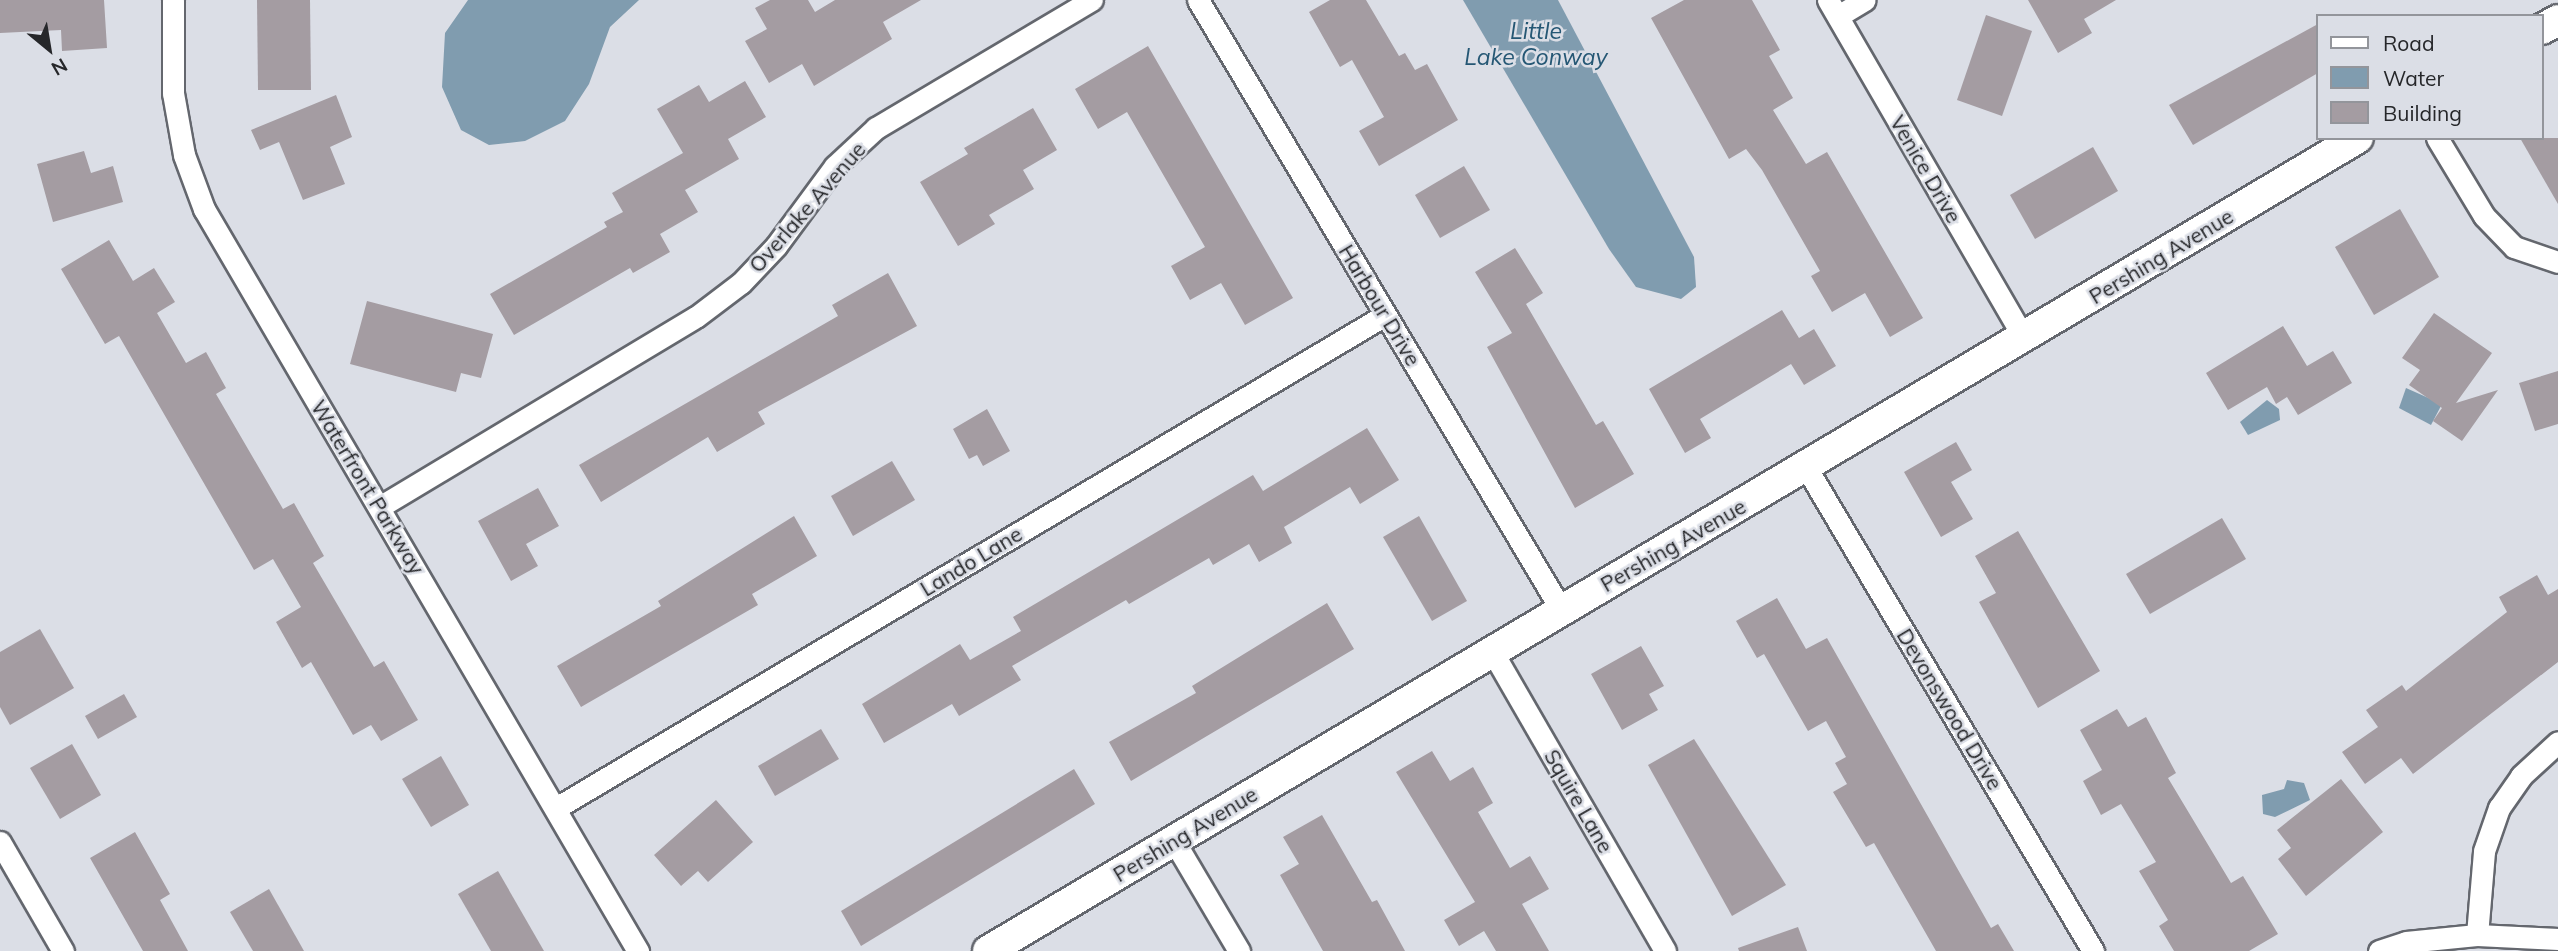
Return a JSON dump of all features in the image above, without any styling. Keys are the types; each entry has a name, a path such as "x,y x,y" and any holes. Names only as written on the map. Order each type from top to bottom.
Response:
{"street":[{"name":"Waterfront Parkway","path":"173,0 173,93 184,155 204,209 381,506 638,951"},
{"name":"Overlake Avenue","path":"381,506 696,317 740,283 776,246 835,166 876,128 1092,0"},
{"name":"Harbour Drive","path":"1198,0 1562,611"},
{"path":"1833,8 1865,0"},
{"name":"Venice Drive","path":"1833,8 2023,337"},
{"name":"Pershing Avenue","path":"988,951 2355,140"},
{"path":"2438,140 2484,216 2514,247 2558,261"},
{"name":"Lando Lane","path":"556,808 1385,315"},
{"name":"Devonswood Drive","path":"1806,467 2093,951"},
{"name":"Squire Lane","path":"1492,652 1665,951"},
{"path":"2477,935 2484,850 2499,808 2521,776 2558,742"},
{"path":"1174,841 1239,951"},
{"path":"0,842 63,951"},
{"path":"2379,951 2406,942 2477,935 2558,939"}],"water":[{"path":"468,0 639,0 610,27 589,84 565,121 525,141 489,145 461,130 442,87 445,33"},
{"name":"Little Lake Conway","path":"1463,0 1558,0 1694,257 1696,287 1681,299 1636,287 1609,249"},
{"path":"2406,388 2442,404 2431,425 2399,408"},
{"path":"2267,400 2279,409 2280,420 2248,435 2240,422"},
{"path":"2287,780 2304,783 2310,800 2275,817 2263,814 2262,795 2284,789"}],"building":[{"path":"0,0 104,0 107,48 62,51 61,30 0,33"},
{"path":"257,0 310,0 311,90 258,90"},
{"path":"770,0 808,0 815,12 835,0 921,0 883,22 892,39 814,86 802,64 769,83 745,41 767,29 755,8"},
{"path":"1330,0 1366,0 1399,56 1405,53 1415,70 1427,64 1458,120 1379,166 1359,131 1384,117 1352,60 1340,67 1309,12"},
{"path":"1684,0 1752,0 1780,50 1769,56 1793,98 1773,110 1806,164 1827,152 1923,318 1890,337 1865,293 1832,312 1811,276 1820,271 1762,170 1746,149 1729,159 1651,18"},
{"path":"2028,0 2116,0 2084,19 2092,33 2058,53"},
{"path":"1986,15 2032,31 2002,116 1957,100"},
{"path":"2316,25 2316,74 2193,145 2169,105"},
{"path":"1148,46 1293,298 1245,325 1221,283 1190,300 1171,266 1205,247 1127,112 1098,129 1075,89"},
{"path":"745,81 766,117 728,139 739,159 685,190 698,212 660,234 670,252 633,273 630,268 514,335 490,294 607,227 604,222 623,212 612,193 683,153 657,109 699,85 709,102"},
{"path":"336,95 352,137 330,147 345,184 303,200 279,142 260,150 251,130"},
{"path":"1033,108 1057,150 1023,170 1034,189 989,215 995,224 958,246 920,182 968,154 964,148"},
{"path":"2558,138 2558,204 2521,140"},
{"path":"2093,147 2118,191 2035,239 2010,195"},
{"path":"84,151 91,173 113,166 123,202 53,222 37,164"},
{"path":"1464,166 1490,210 1440,238 1415,195"},
{"path":"2400,209 2439,277 2374,315 2335,247"},
{"path":"109,240 133,281 154,268 175,302 157,313 186,363 206,352 226,388 216,394 283,509 294,503 324,556 313,563 374,667 384,661 418,720 381,741 371,725 353,735 311,662 302,668 276,622 301,607 273,559 254,570 119,336 105,344 61,269"},
{"path":"1515,248 1543,293 1526,304 1596,425 1603,421 1634,474 1575,508 1487,347 1512,333 1475,272"},
{"path":"888,273 917,326 758,412 765,424 717,452 708,437 601,502 579,465 838,316 832,305"},
{"path":"367,301 493,334 481,378 461,373 456,392 350,364"},
{"path":"1782,310 1799,338 1814,329 1836,366 1804,385 1791,364 1700,419 1711,438 1685,453 1649,389"},
{"path":"2434,313 2492,353 2456,403 2498,390 2462,441 2433,421 2442,408 2409,385 2420,370 2402,358"},
{"path":"2283,326 2307,366 2333,351 2352,383 2298,415 2287,397 2276,404 2267,387 2228,410 2206,373"},
{"path":"2558,371 2558,424 2535,431 2519,383"},
{"path":"987,409 1010,451 983,466 977,455 969,459 953,429"},
{"path":"1367,428 1399,480 1360,504 1350,487 1284,527 1292,543 1259,562 1249,544 1213,565 1209,558 1129,604 1126,600 1012,666 1021,680 959,716 952,704 884,743 862,704 960,644 970,660 1021,631 1013,617 1253,475 1263,491"},
{"path":"1956,442 1972,470 1951,482 1973,519 1941,537 1904,472"},
{"path":"892,461 915,500 853,536 831,496"},
{"path":"538,488 559,526 526,544 538,566 511,581 478,521"},
{"path":"794,516 817,556 752,594 758,605 581,707 557,666 661,606 658,601"},
{"path":"1419,516 1467,601 1432,621 1383,537"},
{"path":"2222,518 2246,559 2150,614 2126,574"},
{"path":"2018,531 2100,671 2038,708 1979,602 1996,593 1975,556"},
{"path":"2537,575 2548,595 2558,589 2558,662 2413,774 2401,758 2365,784 2342,752 2378,727 2366,710 2402,685 2406,691 2507,612 2499,597"},
{"path":"1777,598 1806,649 1827,638 1991,928 1998,924 2014,951 1936,951 1874,843 1866,847 1833,792 1847,784 1835,763 1846,757 1826,721 1808,731 1764,654 1757,658 1736,621"},
{"path":"1327,603 1354,649 1131,781 1109,742 1196,693 1192,686"},
{"path":"40,629 74,688 10,725 0,707 0,652"},
{"path":"1641,646 1664,686 1649,694 1658,710 1622,730 1591,674"},
{"path":"124,694 137,717 98,739 85,716"},
{"path":"2117,709 2128,727 2146,717 2176,773 2168,778 2231,883 2243,876 2278,934 2249,951 2174,951 2159,926 2168,920 2139,871 2156,862 2121,804 2101,815 2083,781 2102,770 2080,730"},
{"path":"821,729 839,759 775,796 758,766"},
{"path":"1694,739 1786,885 1732,916 1648,765"},
{"path":"72,744 101,795 60,819 30,768"},
{"path":"1432,751 1450,781 1473,767 1493,803 1478,812 1510,868 1530,856 1549,889 1522,904 1549,951 1496,951 1484,931 1459,946 1444,920 1475,902 1396,772"},
{"path":"441,756 469,805 431,827 402,779"},
{"path":"1074,769 1095,804 861,946 841,911"},
{"path":"2341,779 2383,832 2306,896 2278,859 2291,848 2277,830"},
{"path":"716,800 753,842 708,882 698,871 681,886 654,855"},
{"path":"1322,815 1372,902 1377,900 1405,951 1323,951 1280,875 1299,864 1283,837"},
{"path":"135,832 170,894 160,900 188,951 143,951 90,858"},
{"path":"498,871 544,951 491,951 458,894"},
{"path":"269,889 304,951 253,951 230,912"},
{"path":"1798,927 1807,951 1739,951 1738,948"}]}
